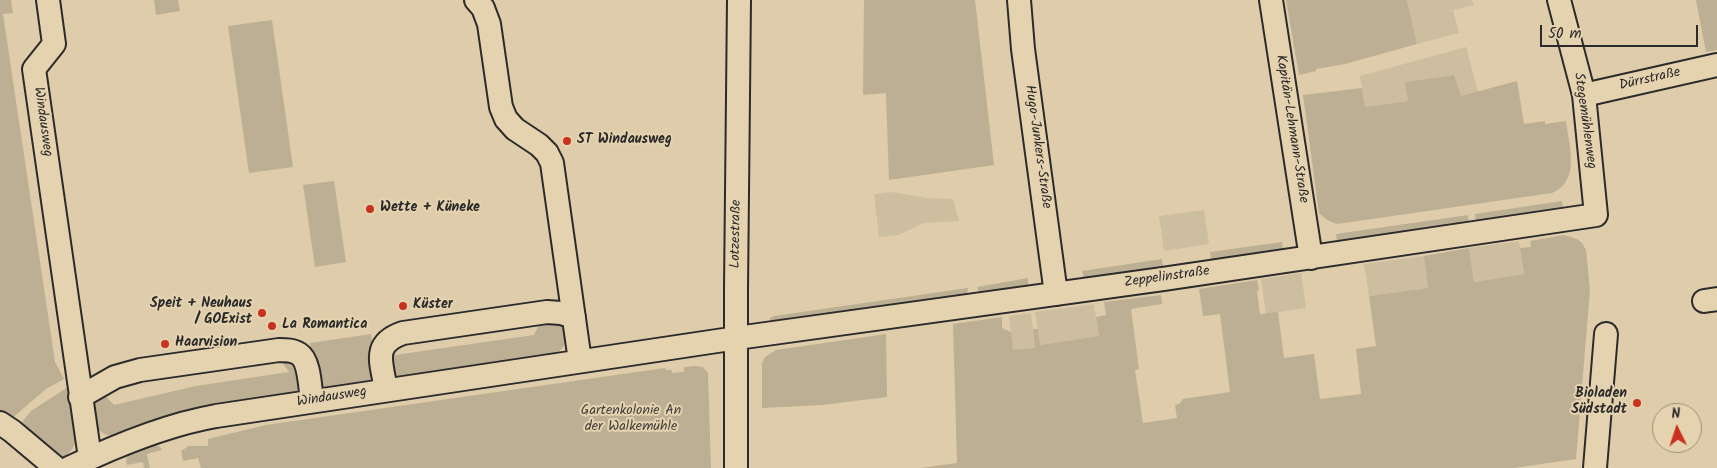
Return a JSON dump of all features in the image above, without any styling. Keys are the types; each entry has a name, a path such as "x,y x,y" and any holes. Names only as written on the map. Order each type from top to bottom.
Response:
{"street":[{"name":"Windausweg","path":"48,0 54,44 34,69 90,458"},
{"path":"476,0 484,8 489,24 501,107 506,119 516,129 539,145 552,163 580,361"},
{"name":"Lotzestraße","path":"736,468 739,0"},
{"name":"Hugo-Junkers-Straße","path":"1019,0 1023,49 1056,294"},
{"name":"Kapitän-Lehmann-Straße","path":"1271,0 1311,258"},
{"name":"Stegemühlenweg","path":"1559,0 1584,95 1596,214"},
{"name":"Dürrstraße","path":"1584,95 1717,65"},
{"name":"Zeppelinstraße","path":"737,338 1311,258 1596,214"},
{"path":"386,390 381,354 385,342 392,337 403,333 547,312 574,316"},
{"path":"1595,468 1606,334"},
{"name":"Windausweg","path":"69,468 166,428 196,419 737,338"},
{"path":"80,397 115,377 140,370 279,350 291,351 303,358 306,364 312,401"},
{"path":"0,423 56,468"}],"shaded area":[{"path":"1407,0 1472,0 1474,5 1453,10 1459,33 1417,44"},
{"path":"1466,47 1478,92 1460,97 1454,75 1406,82 1408,101 1365,107 1360,76"},
{"path":"892,192 926,198 953,199 959,221 924,223 898,235 879,237 874,194"},
{"path":"1204,210 1209,244 1164,251 1159,216"},
{"path":"1519,241 1524,274 1474,282 1469,248"},
{"path":"1424,256 1428,288 1369,296 1364,264"},
{"path":"1301,273 1306,308 1266,314 1261,279"},
{"path":"1094,304 1099,336 1040,345 1035,312"},
{"path":"1031,313 1035,348 1013,351 1009,316"}],"green space":[{"path":"0,0 11,0 13,13 3,14 55,362 64,379 46,389 10,420 0,415"},
{"path":"154,0 178,0 180,11 156,15"},
{"path":"864,0 975,0 994,165 889,180 886,93 863,95"},
{"path":"1286,0 1407,0 1417,44 1299,75"},
{"path":"1696,0 1717,0 1717,50 1706,52"},
{"path":"272,20 293,167 249,173 228,26"},
{"path":"1454,75 1461,96 1517,81 1524,124 1566,121 1571,162 1567,180 1561,187 1552,193 1337,224 1327,220 1319,213 1303,95 1362,88 1365,107 1408,101 1405,82"},
{"path":"334,181 346,262 315,267 303,185"},
{"path":"1562,201 1563,209 1476,222 1475,214"},
{"path":"1468,215 1469,222 1337,242 1336,234"},
{"path":"1564,235 1577,239 1586,250 1590,290 1576,459 1514,468 920,468 957,463 953,324 1002,317 1002,328 1011,332 1013,350 1035,348 1033,329 1038,329 1040,345 1099,336 1096,317 1106,315 1104,302 1161,295 1162,304 1131,309 1139,369 1135,370 1143,423 1177,418 1175,405 1179,404 1183,399 1230,392 1220,314 1203,316 1199,289 1257,280 1260,314 1278,312 1284,358 1314,354 1320,399 1361,394 1356,349 1376,346 1369,296 1428,288 1424,256 1469,248 1474,282 1524,274 1520,248 1531,247 1530,241"},
{"path":"1282,242 1283,250 1211,260 1210,252"},
{"path":"1162,259 1163,267 1084,279 1082,271"},
{"path":"1028,278 1028,287 980,294 977,287"},
{"path":"968,288 967,295 770,322 770,318 774,316"},
{"path":"549,319 561,324 567,332 564,345 554,355 400,377 391,375 389,349 402,339 395,355 534,335 541,320"},
{"path":"371,334 376,372 372,379 368,382 321,386 316,380 310,343"},
{"path":"886,334 887,397 822,405 762,408 762,363 765,357 776,350"},
{"path":"279,358 288,360 299,368 299,389 293,392 203,405 163,417 119,436 100,432 95,427 93,408 95,401 103,393 114,405 196,386 289,372"},
{"name":"Gartenkolonie An der Walkemühle","path":"684,367 703,367 708,373 711,468 201,468 198,458 183,461 181,451 189,446 208,446 208,439 266,425 665,368 666,370 672,370 672,373 684,372"},
{"path":"68,387 76,439 73,448 61,458 48,456 53,449 34,433 28,439 24,433 23,421 31,411"},
{"path":"151,445 159,446 162,450 147,454 150,468 144,468 143,462 127,465 128,454"}],"place":[{"name":"ST Windausweg","path":"567,141"},
{"name":"Wette + Küneke","path":"370,209"},
{"name":"Küster","path":"403,306"},
{"name":"Speit + Neuhaus / GOExist","path":"262,313"},
{"name":"La Romantica","path":"272,326"},
{"name":"Haarvision","path":"165,344"},
{"name":"Bioladen Südstadt","path":"1637,403"}]}
